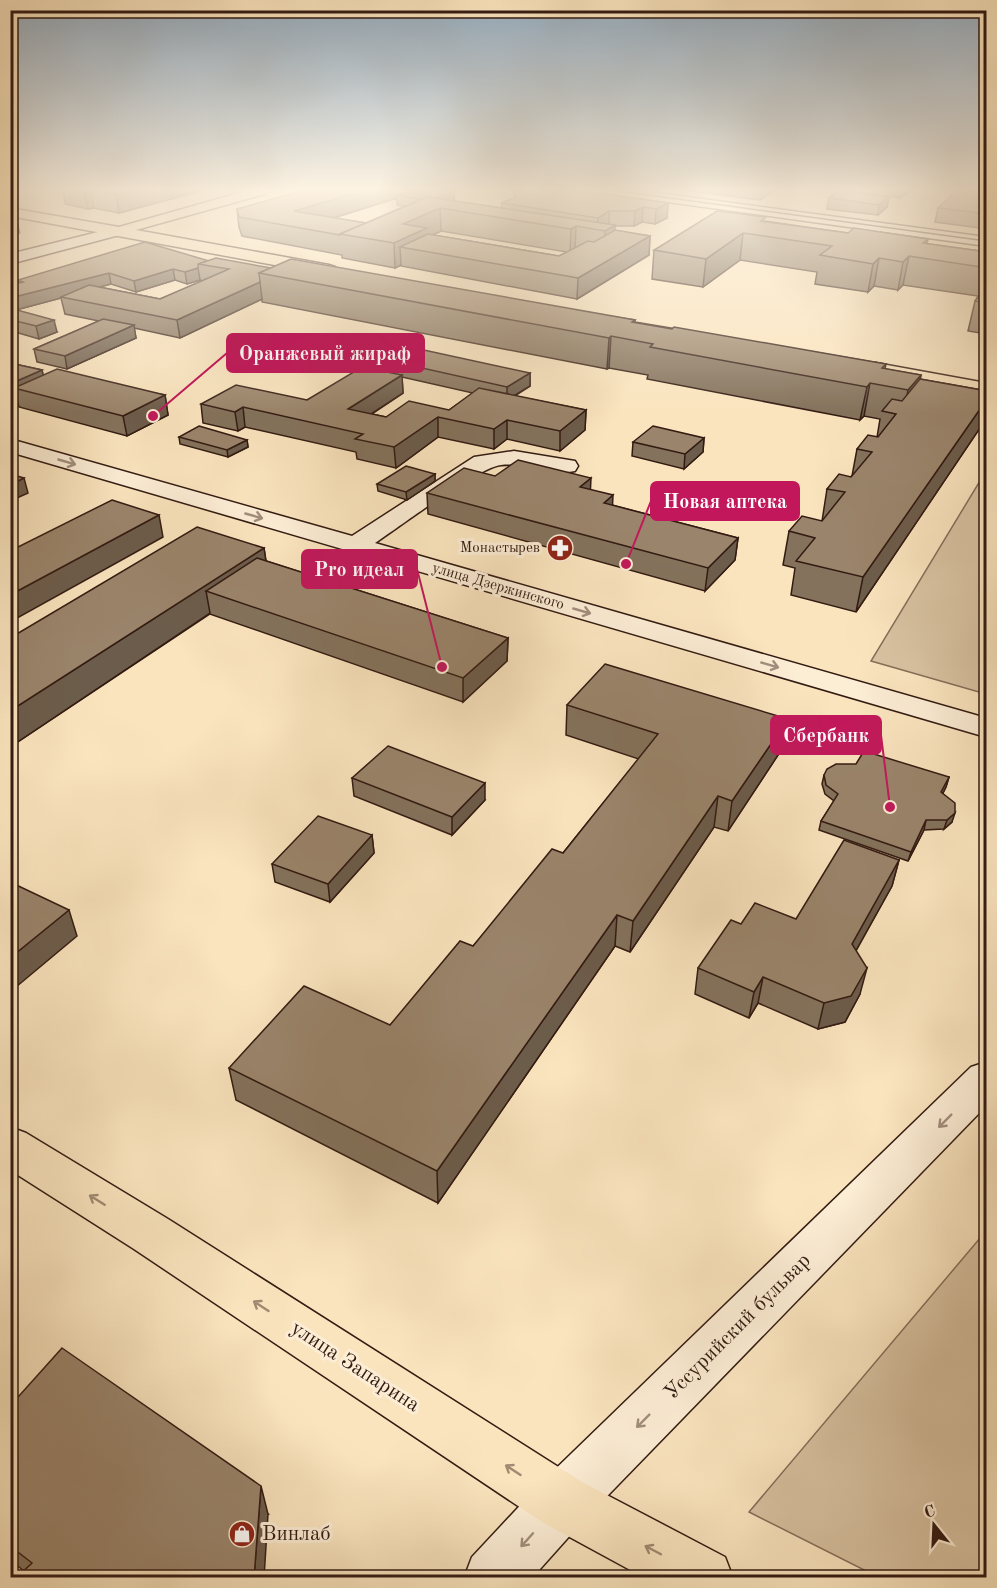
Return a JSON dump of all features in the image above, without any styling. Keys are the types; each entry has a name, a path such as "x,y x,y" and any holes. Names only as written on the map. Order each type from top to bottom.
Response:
{"main road":[{"path":"304,265 342,272"},
{"path":"857,366 987,389"},
{"name":"улица Запарина","path":"10,1146 151,1234 562,1502 704,1578"}],"street":[{"name":"улица Дзержинского","path":"10,445 987,728"},
{"path":"356,545 482,462 516,456 567,466"},
{"name":"Уссурийский бульвар","path":"493,1578 562,1502 987,1079"}],"shaded area":[{"path":"986,471 986,694 871,661"},
{"path":"986,1231 986,1577 878,1577 749,1512"}],"building":[{"path":"68,265 198,265 198,268 185,272 173,269 134,281 109,273 10,298 10,285 23,282 18,280"},
{"path":"205,265 255,265 271,268 259,273 260,282 177,320 61,297 89,285 160,299 229,269"},
{"path":"277,265 325,265 635,320 632,322 672,329 674,327 886,364 882,368 921,375 908,390 870,383 867,387 650,347 653,344 611,336 609,338 259,273"},
{"path":"504,265 600,265 578,278"},
{"path":"968,265 987,265 987,268"},
{"path":"987,287 987,303 975,301"},
{"path":"17,310 54,320 36,326 10,321 10,312"},
{"path":"103,319 134,325 65,356 34,349"},
{"path":"410,347 530,373 507,387 386,360"},
{"path":"10,363 42,370 10,384"},
{"path":"362,367 402,375 348,409 386,417 409,401 449,410 479,388 586,410 560,431 507,420 494,429 438,417 394,447 355,439 363,434 243,407 235,412 201,404 236,385 307,400"},
{"path":"57,369 165,395 123,416 14,388"},
{"path":"920,379 987,391 987,399 863,577 796,561 815,538 789,531 802,516 822,521 845,492 827,489 839,474 851,477 872,452 857,449 868,435 878,437 896,414 882,411 892,399 902,401"},
{"path":"199,426 247,440 227,450 179,437"},
{"path":"653,426 704,438 685,454 633,442"},
{"path":"518,460 591,478 580,487 613,495 604,503 738,538 708,568 427,493 464,468 495,476"},
{"path":"406,466 435,474 406,492 377,484"},
{"path":"10,474 24,478 10,485"},
{"path":"112,500 159,515 10,595 10,551"},
{"path":"197,527 264,548 10,711 10,638"},
{"path":"257,558 508,638 463,678 206,591"},
{"path":"605,664 788,719 732,801 718,796 633,921 617,915 437,1171 229,1068 304,986 390,1025 460,941 473,946 552,849 563,853 658,734 567,705"},
{"path":"388,746 485,783 452,817 352,778"},
{"path":"864,751 949,777 941,792 955,803 955,813 947,820 926,820 911,852 821,821 838,794 826,785 824,775 827,769 836,764 856,764"},
{"path":"318,816 372,835 328,884 272,864"},
{"path":"844,840 899,860 852,944 867,968 851,996 824,1003 763,977 754,992 698,968 731,920 741,924 755,903 796,919"},
{"path":"10,882 69,910 10,958"},
{"path":"62,1348 261,1486 254,1578 16,1578 32,1563 10,1546 10,1406"}],"place":[{"name":"Оранжевый жираф","path":"153,416"},
{"name":"Монастырев","path":"560,548"},
{"name":"Новая аптека","path":"626,564"},
{"name":"Pro идеал","path":"442,667"},
{"name":"Сбербанк","path":"890,807"},
{"name":"Винлаб","path":"242,1534"}]}
